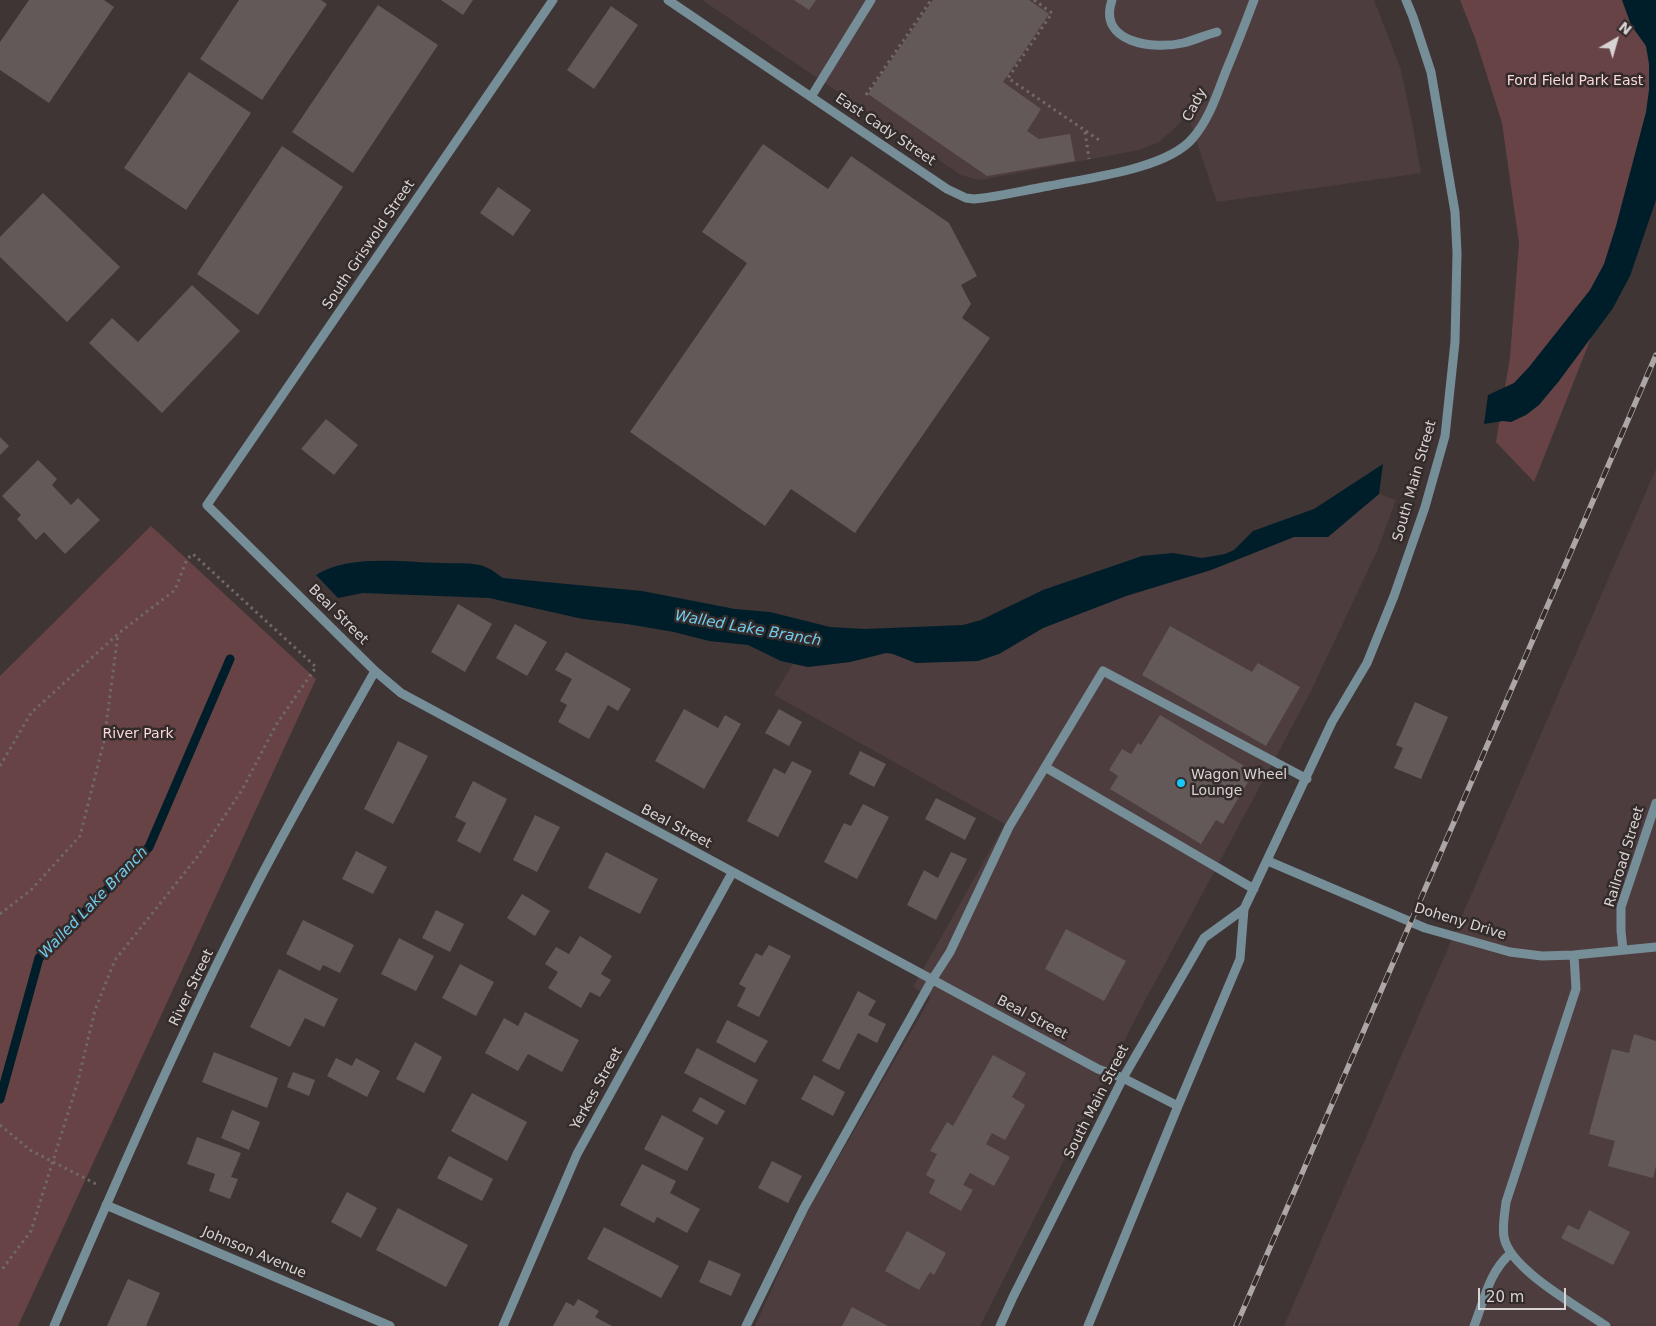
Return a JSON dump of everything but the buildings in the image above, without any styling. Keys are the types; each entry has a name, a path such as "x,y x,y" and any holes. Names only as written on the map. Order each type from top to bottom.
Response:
{"street":[{"name":"South Griswold Street","path":"207,505 553,0"},
{"name":"East Cady Street","path":"668,0 947,189 966,198 984,198 1111,174"},
{"path":"680,9 686,0"},
{"path":"811,97 870,0"},
{"path":"1112,0 1108,9 1112,28 1119,35 1133,41 1158,46 1183,43 1217,32"},
{"name":"Cady","path":"1111,174 1172,155 1192,139 1203,124 1213,104 1254,0"},
{"name":"South Main Street","path":"1088,1326 1240,959 1244,909 1332,722 1366,663 1394,596 1425,507 1445,436 1456,342 1457,253 1455,212 1431,72 1406,0"},
{"name":"Beal Street","path":"207,505 375,671 401,694 932,980 1098,1068 1123,1078 1178,1106"},
{"path":"746,1326 804,1208 932,980 950,952 1009,827 1103,670 1307,778"},
{"name":"River Street","path":"54,1326 106,1205 254,890 375,671"},
{"path":"1045,767 1254,889"},
{"name":"Railroad Street","path":"1623,950 1621,907 1656,803"},
{"name":"Doheny Drive","path":"1268,861 1417,924 1510,952 1542,956 1574,955 1656,946"},
{"name":"Yerkes Street","path":"502,1326 577,1154 732,873"},
{"name":"South Main Street","path":"1000,1326 1123,1078 1204,938 1244,909"},
{"path":"1574,955 1576,989 1506,1202 1503,1223 1504,1236 1510,1254 1530,1274 1606,1326"},
{"name":"Johnson Avenue","path":"106,1205 390,1326"},
{"path":"1474,1326 1500,1262 1510,1254"}],"path":[{"path":"866,95 931,0"},
{"path":"1034,0 1052,13 1008,78 1102,142"},
{"path":"1085,131 1089,159"},
{"path":"0,766 31,713 118,633 175,590 187,559 193,554 316,667 276,725 242,790 198,856 115,960 95,1010 78,1081 31,1231 0,1272"},
{"path":"0,914 31,890 80,836 104,741 118,633"},
{"path":"0,1125 30,1150 112,1192"}],"shaded area":[{"path":"702,0 1374,0 1401,70 1421,173 1217,202 1187,113 1179,124 1159,142 1139,150 980,180 971,178 961,175"},
{"path":"1656,469 1656,1326 1284,1326"},
{"path":"1379,494 1396,500 1377,551 1310,693 1140,1010 980,1326 755,1326 805,1216 931,997 913,987 1005,824 774,695 793,664 808,667 850,662 886,653 916,663 999,654 1043,628 1126,596 1211,570 1294,537 1328,537"}],"green space":[{"name":"Ford Field Park East","path":"1460,0 1656,0 1656,174 1534,482 1496,442 1510,357 1519,243 1502,123 1475,38"},
{"name":"River Park","path":"151,526 316,679 18,1326 0,1326 0,676"}],"water":[{"path":"1622,0 1656,0 1656,200 1630,276 1613,308 1559,381 1539,405 1526,415 1511,422 1503,421 1484,424 1488,395 1514,383 1529,367 1590,290 1604,264 1646,112 1649,90 1649,64 1646,46 1631,25"},
{"path":"1383,464 1379,494 1328,537 1294,537 1211,570 1126,596 1043,628 999,654 978,661 916,663 886,653 850,662 808,667 781,661 748,645 709,641 674,632 583,619 489,598 363,593 338,598 316,575 329,568 360,562 394,561 468,564 486,567 503,578 642,591 735,609 770,612 830,627 865,629 963,625 981,620 1043,590 1142,556 1173,553 1202,558 1225,554 1234,550 1253,531 1314,509"}],"waterway":[{"name":"Walled Lake Branch","path":"0,1099 39,958 149,847 230,659"}],"railway":[{"path":"1236,1326 1656,355"}],"place":[{"name":"Wagon Wheel Lounge","path":"1181,783"}]}
